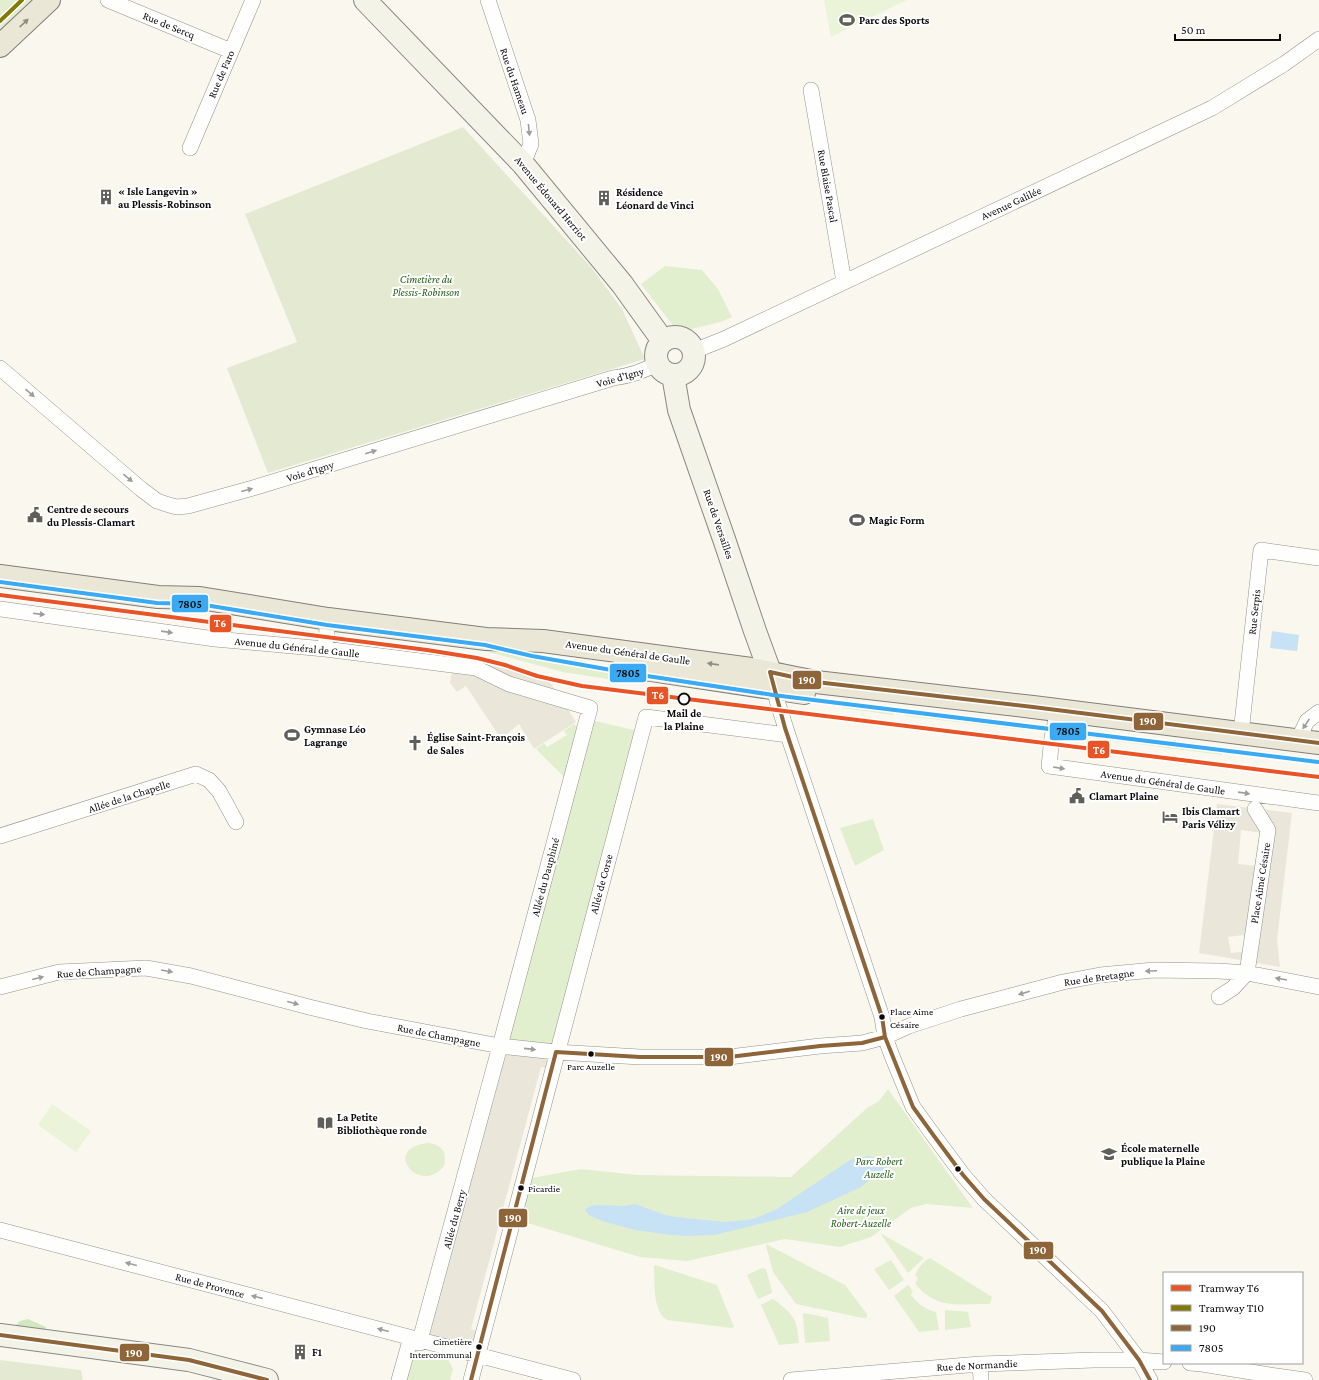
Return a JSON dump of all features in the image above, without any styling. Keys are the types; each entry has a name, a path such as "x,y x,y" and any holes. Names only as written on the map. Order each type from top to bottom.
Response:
{"main road":[{"path":"0,46 49,0"},
{"name":"Avenue du Général de Gaulle","path":"0,576 158,597 205,599 328,618 486,639 543,641 772,681 789,677 1319,756"},
{"name":"Avenue du Général de Gaulle","path":"1056,717 1241,733 1319,743"}],"street":[{"name":"Rue de Sercq","path":"108,0 231,51"},
{"name":"Rue de Faro","path":"190,148 253,0"},
{"name":"Avenue Édouard Herriot","path":"355,0 427,64"},
{"name":"Avenue Édouard Herriot","path":"365,0 523,164 622,284 663,341"},
{"name":"Rue du Hameau","path":"488,0 528,120 531,144 523,164"},
{"name":"Avenue Galilée","path":"694,351 724,339 1212,108 1284,64 1319,39"},
{"name":"Rue Blaise Pascal","path":"811,90 844,282"},
{"path":"675,337 686,341 691,345 694,351 693,363 685,373 680,375 665,369 657,351 663,341 668,338 675,337"},
{"name":"Voie d'Igny","path":"0,368 141,489 157,501 177,507 253,488 613,378 629,376 645,371 665,369"},
{"name":"Rue de Versailles","path":"665,369 772,681"},
{"name":"Rue Serpis","path":"1241,733 1261,550 1319,558"},
{"name":"Avenue du Général de Gaulle","path":"0,609 215,639 326,649 476,668 509,684 590,708"},
{"path":"326,649 328,618"},
{"path":"772,681 788,735 882,1017 885,1037 913,1107 963,1175 984,1199 1102,1311 1139,1360 1150,1380"},
{"name":"Allée du Dauphiné","path":"500,1046 590,708"},
{"path":"1298,740 1307,721 1319,712"},
{"name":"Allée de Corse","path":"470,1380 646,717 788,735"},
{"name":"Avenue du Général de Gaulle","path":"1056,717 1051,743 1049,766 1319,803"},
{"name":"Allée de la Chapelle","path":"0,836 196,774 209,780 219,791 236,822"},
{"name":"Place Aimé Césaire","path":"1247,967 1268,830 1255,809"},
{"path":"1219,997 1233,988 1247,967"},
{"name":"Rue de Bretagne","path":"885,1037 909,1026 961,1009 1074,980 1100,975 1154,970 1197,970 1247,967 1319,987"},
{"name":"Rue de Champagne","path":"0,987 59,972 146,968 191,976 367,1021 500,1046 556,1052 640,1057 729,1057 820,1046 862,1043 885,1037"},
{"name":"Allée du Berry","path":"420,1340 500,1046"},
{"name":"Rue de Provence","path":"0,1230 420,1340"},
{"path":"0,1335 190,1360 267,1380"},
{"path":"399,1380 410,1341 420,1343 420,1340 573,1380"},
{"name":"Rue de Normandie","path":"791,1380 980,1364 1139,1360 1163,1362"},
{"path":"980,1364 982,1380"},
{"path":"1202,1364 1305,1380"}],"green space":[{"path":"0,0 36,0 0,35"},
{"name":"Parc des Sports","path":"824,0 907,0 831,37"},
{"name":"Cimetière du Plessis-Robinson","path":"463,127 591,267 622,309 645,359 268,473 227,368 297,342 245,214"},
{"path":"665,266 702,270 718,289 732,317 721,322 687,330 674,327 641,284"},
{"path":"470,647 497,647 566,665 617,671 619,673 614,680 563,672"},
{"path":"843,704 895,710 893,715 842,708"},
{"path":"907,711 1022,725 1026,727 1025,730 906,716"},
{"path":"591,720 638,731 551,1048 505,1040"},
{"path":"574,724 576,726 578,725 565,778 536,749 544,743 547,747 567,735 564,731"},
{"path":"1077,733 1222,751 1222,755 1077,736"},
{"path":"873,819 884,850 855,866 840,828"},
{"name":"Parc Robert Auzelle","path":"888,1089 973,1208 926,1204 911,1208 871,1237 840,1247 785,1239 687,1261 640,1257 521,1221 532,1178 581,1169 637,1175 791,1177 867,1108 879,1101"},
{"path":"52,1104 91,1131 76,1152 38,1125"},
{"path":"429,1143 438,1146 443,1150 445,1161 444,1166 434,1174 424,1176 415,1173 409,1168 406,1160 407,1153 415,1146"},
{"path":"880,1233 924,1258 908,1273"},
{"path":"766,1244 845,1285 867,1314 867,1317 863,1318 796,1304 773,1272"},
{"path":"930,1258 992,1297 990,1304 949,1304 931,1298 923,1292 915,1283 918,1279 915,1275 921,1265"},
{"path":"891,1260 904,1280 889,1290 874,1269"},
{"path":"655,1265 717,1285 734,1327 731,1328 667,1320 662,1316 659,1310 655,1296"},
{"path":"762,1268 766,1269 772,1293 758,1299 747,1275"},
{"path":"908,1285 913,1291 911,1295 916,1301 925,1308 936,1312 939,1330 919,1332 894,1296"},
{"path":"772,1299 791,1314 797,1327 799,1343 779,1345 761,1305"},
{"path":"945,1310 968,1312 971,1327 945,1330"},
{"path":"805,1313 828,1318 830,1341 805,1343 803,1314"},
{"path":"28,1319 46,1327 45,1335 10,1331 20,1321"},
{"path":"411,1349 448,1359 453,1369 450,1380 402,1380"},
{"path":"0,1360 81,1370 83,1380 0,1380"}],"shaded area":[{"path":"454,658 494,665 550,682 576,722 534,749 519,724 501,739 466,686 457,692 450,683"},
{"path":"1217,804 1292,813 1277,940 1280,967 1199,953","holes":["1241,830 1262,833 1258,866 1238,864","1244,935 1247,951 1231,953 1228,937"]},
{"path":"503,1054 545,1057 548,1060 546,1068 541,1067 471,1329 476,1331 474,1339 469,1345 427,1337"}],"water":[{"path":"1272,631 1299,635 1297,651 1270,648"},
{"path":"868,1156 884,1160 888,1165 861,1187 807,1212 715,1235 671,1235 635,1230 602,1221 589,1215 585,1210 590,1206 598,1205 624,1206 635,1204 662,1214 676,1217 724,1222 747,1220 756,1218 777,1209 850,1160"}],"tram line":[{"name":"T10","path":"0,21 22,0"},
{"name":"T6","path":"0,595 427,650 477,658 505,665 537,676 582,686 1319,777"}],"transit line":[{"name":"7805","path":"0,582 157,603 199,604 327,625 485,645 532,656 634,674 773,695 1318,762"},
{"name":"190","path":"1150,1380 1139,1360 1102,1311 984,1199 963,1175 913,1107 885,1037 882,1017 785,728 770,672 816,682 1033,707 1319,743"},
{"name":"190","path":"471,1380 556,1052 640,1057 729,1057 820,1046 862,1043 885,1037"},
{"name":"190","path":"0,1335 189,1360 267,1380"}],"place":[{"name":"Parc des Sports","path":"847,20"},
{"name":"« Isle Langevin » au Plessis-Robinson","path":"106,197"},
{"name":"Résidence Léonard de Vinci","path":"604,198"},
{"name":"Centre de secours du Plessis-Clamart","path":"35,515"},
{"name":"Magic Form","path":"857,520"},
{"name":"Mail de la Plaine","path":"684,699"},
{"name":"Gymnase Léo Lagrange","path":"292,735"},
{"name":"Église Saint-François de Sales","path":"415,743"},
{"name":"Clamart Plaine","path":"1077,796"},
{"name":"Ibis Clamart Paris Vélizy","path":"1170,817"},
{"name":"Place Aime Césaire","path":"882,1017"},
{"name":"Parc Auzelle","path":"591,1054"},
{"name":"La Petite Bibliothèque ronde","path":"325,1123"},
{"name":"École maternelle publique la Plaine","path":"1109,1154"},
{"name":"Picardie","path":"521,1188"},
{"name":"Cimetière Intercommunal","path":"479,1347"},
{"name":"F1","path":"300,1352"}],"park label":[{"name":"Aire de jeux Robert-Auzelle","path":"861,1216"}]}
